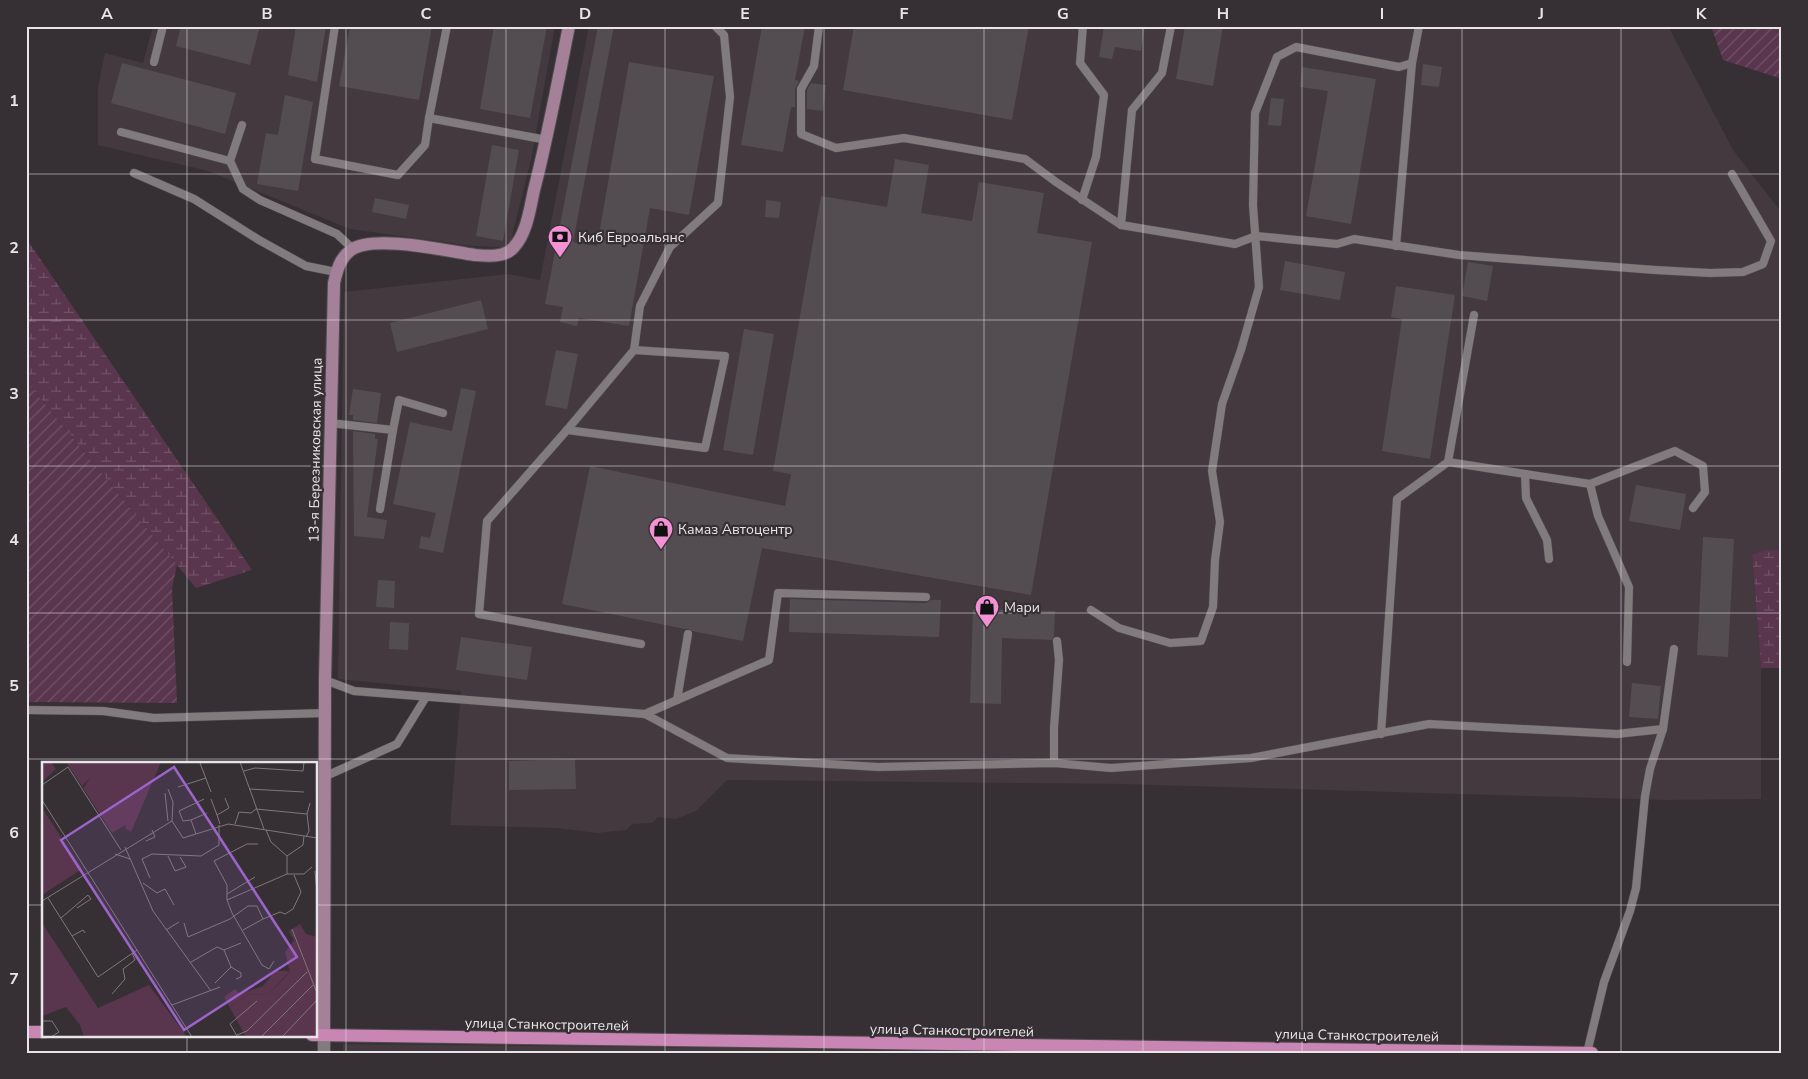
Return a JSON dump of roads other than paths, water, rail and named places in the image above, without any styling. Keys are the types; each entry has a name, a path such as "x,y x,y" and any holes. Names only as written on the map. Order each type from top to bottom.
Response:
{"main road":[{"path":"26,1032 42,1032"},
{"name":"улица Станкостроителей","path":"318,1035 1068,1050 1592,1053"}],"street":[{"path":"353,249 362,244 388,243 484,256 508,253 514,248 522,235 547,140 569,26"},
{"name":"13-я Березниковская улица","path":"324,1053 318,1035 326,776 325,680 333,292 336,272 342,260 353,249"}],"lane":[{"path":"154,62 163,26"},
{"path":"335,26 314,159 398,175 425,145 447,26"},
{"path":"641,644 479,614 488,521 568,430 634,350 640,306 670,247 718,203 730,97 724,35 715,26"},
{"path":"819,26 814,66 801,89 801,134 836,148 904,138 1025,159 1121,226 1235,244 1256,236 1337,244 1354,239 1459,255 1654,270 1710,273 1743,272 1763,264 1771,242 1732,174"},
{"path":"1082,200 1096,157 1104,95 1080,63 1083,26"},
{"path":"1121,226 1132,110 1162,73 1170,26"},
{"path":"1396,246 1412,63 1418,26"},
{"path":"1091,610 1119,628 1170,643 1201,641 1213,607 1215,560 1220,522 1212,471 1222,404 1241,350 1259,287 1253,205 1255,113 1277,57 1296,46 1400,67 1412,63"},
{"path":"429,118 547,140"},
{"path":"242,125 230,161 243,189 260,200 338,234 353,249"},
{"path":"121,132 230,161"},
{"path":"134,173 194,199 259,240 306,266 336,272"},
{"path":"1381,734 1397,499 1448,462 1474,315"},
{"path":"568,430 705,448 725,356 634,350"},
{"path":"380,509 399,400 443,414"},
{"path":"330,423 393,430"},
{"path":"1448,462 1590,484 1675,451 1703,466 1705,492 1693,508"},
{"path":"1525,474 1526,498 1547,540 1549,559"},
{"path":"1590,484 1598,516 1630,587 1627,662"},
{"path":"645,714 770,660 778,593 926,597"},
{"path":"677,700 688,634"},
{"path":"1054,763 1054,728 1059,660 1057,641"},
{"path":"1587,1053 1604,982 1630,911 1636,888 1645,796 1650,769 1663,728 1674,649"},
{"path":"325,680 354,692 645,714 727,758 878,767 1054,763 1111,768 1251,758 1429,724 1617,734 1663,728"},
{"path":"326,776 397,744 426,697"},
{"path":"26,710 104,710 154,718 326,713"}],"place":[{"name":"Киб Евроальянс","path":"560,258"},
{"name":"Камаз Автоцентр","path":"661,550"},
{"name":"Мари","path":"987,628"}]}
